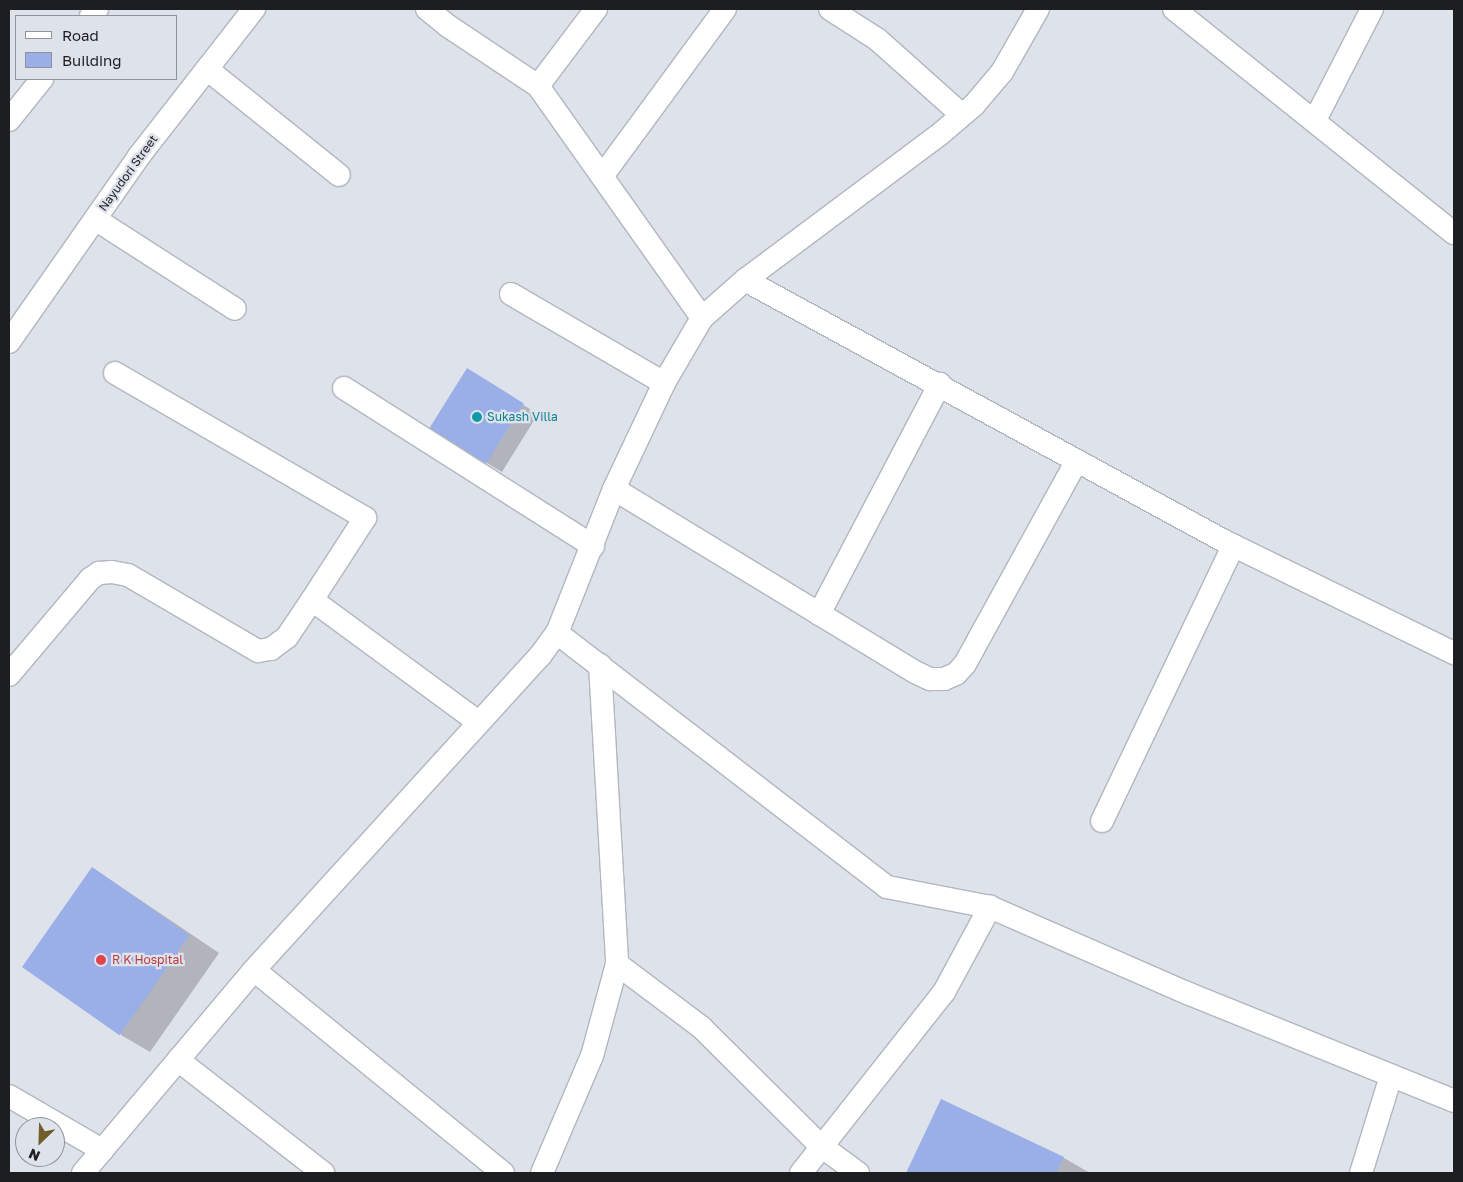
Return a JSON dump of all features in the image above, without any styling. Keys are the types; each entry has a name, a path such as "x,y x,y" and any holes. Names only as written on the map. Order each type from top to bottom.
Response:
{"street":[{"name":"Nayudori Street","path":"9,342 95,219 254,9"},
{"path":"427,9 448,26 538,86 603,175 702,318"},
{"path":"538,86 596,9"},
{"path":"603,175 725,9"},
{"path":"830,9 877,39 962,115"},
{"path":"83,1173 254,970 540,656 557,633 614,489 664,383 702,318 745,280 962,115 1002,72 1038,9"},
{"path":"1174,9 1454,233"},
{"path":"1315,120 1372,9"},
{"path":"207,69 339,174"},
{"path":"9,120 41,80"},
{"path":"95,219 235,309"},
{"path":"745,280 940,384 1076,462 1233,546 1454,653"},
{"path":"511,294 664,383"},
{"path":"9,675 73,598 99,572 128,575 258,651 271,649 287,637 365,518 115,373"},
{"path":"819,614 940,384"},
{"path":"344,388 593,546"},
{"path":"614,489 930,679 944,679 956,674 965,664 1076,462"},
{"path":"1102,821 1233,546"},
{"path":"312,600 478,722"},
{"path":"557,633 887,887 990,907 1186,993 1454,1101"},
{"path":"542,1173 592,1056 617,964 600,665"},
{"path":"802,1173 821,1146 872,1086 944,992 990,907"},
{"path":"617,964 701,1027 821,1146 858,1173"},
{"path":"254,970 503,1173"},
{"path":"178,1060 323,1173"},
{"path":"1361,1173 1392,1076"},
{"path":"9,1096 102,1150"}],"building":[{"name":"Sukash Villa","path":"467,368 524,404 486,465 429,429"},
{"path":"92,867 189,935 120,1035 22,967"},
{"path":"941,1099 1064,1157 1056,1173 906,1173"}],"place":[{"name":"Sukash Villa","path":"477,417"},
{"name":"R K Hospital","path":"101,960"}]}
